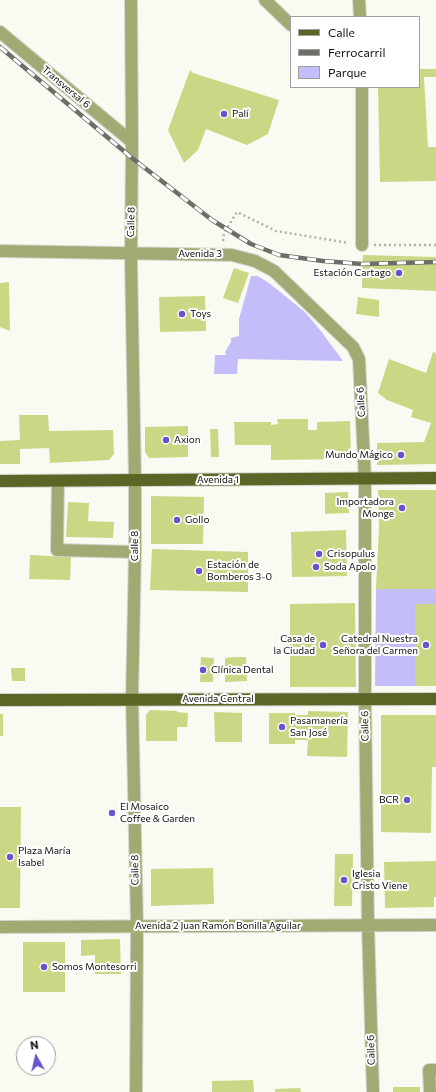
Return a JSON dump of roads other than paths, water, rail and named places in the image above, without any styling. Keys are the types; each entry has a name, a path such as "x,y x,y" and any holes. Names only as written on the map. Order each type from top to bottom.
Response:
{"main road":[{"name":"Avenida 1","path":"0,481 365,480 436,478"},
{"name":"Avenida Central","path":"0,700 436,699"}],"street":[{"name":"Calle 8","path":"131,0 131,254 135,481 132,699 137,926 136,1092"},
{"path":"265,0 290,24"},
{"path":"359,0 360,16"},
{"name":"Transversal 6","path":"0,32 132,142"},
{"path":"361,88 362,245"},
{"name":"Avenida 3","path":"0,252 232,255 255,261 274,271 353,347 359,359"},
{"name":"Calle 6","path":"359,359 365,480 365,699 368,926 373,1092"},
{"path":"58,481 57,550 135,552"},
{"name":"Avenida 2 Juan Ramón Bonilla Aguilar","path":"0,927 436,926"},
{"path":"430,1092 429,1070 436,1070"}],"railway":[{"path":"0,47 132,158 212,220 251,244 279,255 323,261 362,264 436,262"}],"place":[{"name":"Palí","path":"224,114"},
{"name":"Estación Cartago","path":"399,273"},
{"name":"Toys","path":"182,314"},
{"name":"Axion","path":"166,440"},
{"name":"Mundo Mágico","path":"401,455"},
{"name":"Importadora Monge","path":"402,508"},
{"name":"Gollo","path":"177,520"},
{"name":"Crisopulus","path":"319,554"},
{"name":"Soda Apolo","path":"316,567"},
{"name":"Estación de Bomberos 3-0","path":"199,571"},
{"name":"Casa de la Ciudad","path":"323,645"},
{"name":"Catedral Nuestra Señora del Carmen","path":"426,645"},
{"name":"Clínica Dental","path":"203,670"},
{"name":"Pasamanería San José","path":"282,727"},
{"name":"BCR","path":"407,800"},
{"name":"El Mosaico Coffee & Garden","path":"112,813"},
{"name":"Plaza María Isabel","path":"10,857"},
{"name":"Iglesia Cristo Viene","path":"344,880"},
{"name":"Somos Montesorri","path":"44,967"}]}
